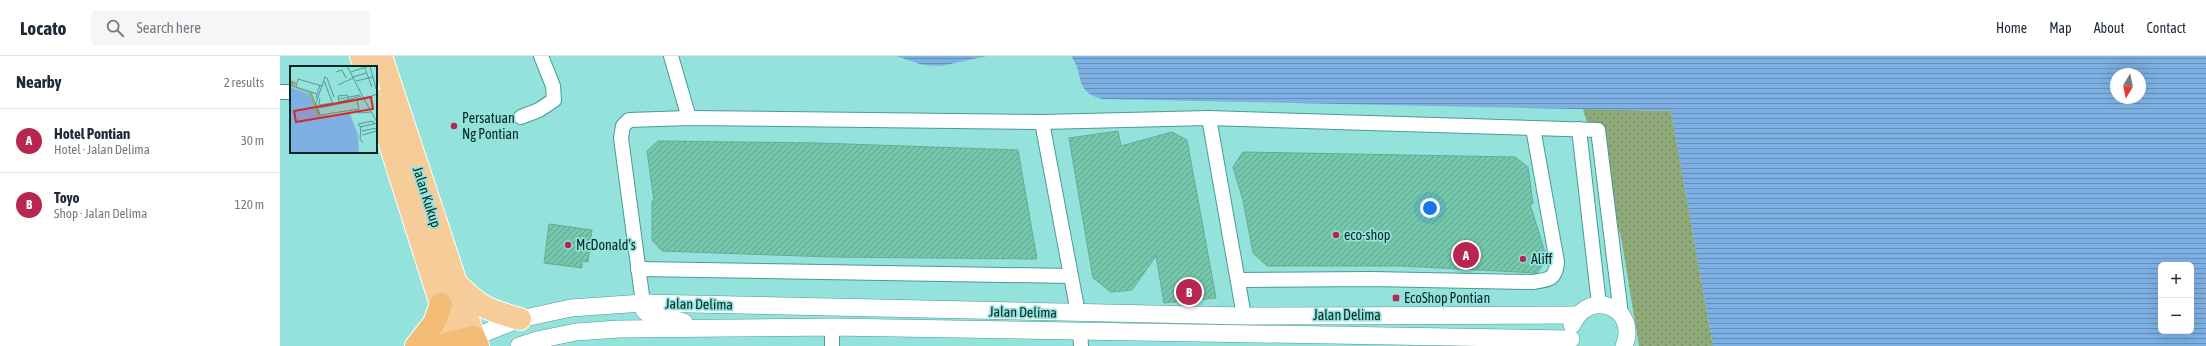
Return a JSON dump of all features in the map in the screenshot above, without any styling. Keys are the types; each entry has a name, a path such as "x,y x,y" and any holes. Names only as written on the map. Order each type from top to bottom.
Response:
{"highway":[{"path":"416,346 434,323 441,304"},
{"path":"448,345 476,342"}],"main road":[{"path":"361,56 365,66"},
{"name":"Jalan Kukup","path":"381,56 454,281 476,342"},
{"name":"Jalan Kukup","path":"377,103 441,304 448,345"},
{"path":"454,281 475,302 485,308 520,319"}],"street":[{"path":"521,117 539,110 554,100 553,86 541,56"},
{"path":"672,56 689,118"},
{"path":"721,330 647,313 644,310 621,138 623,126 629,120 639,118 689,118 1042,122 1209,118 1598,130 1621,314 1627,325 1628,343"},
{"path":"1209,118 1244,316"},
{"path":"1042,122 1078,313"},
{"path":"1238,280 1545,281 1552,277 1556,272 1557,262 1533,128"},
{"path":"1579,129 1599,304"},
{"path":"638,269 1071,276"},
{"name":"Jalan Delima","path":"476,342 520,319 571,308 643,303 1244,316 1576,315"},
{"path":"1573,343 1571,326 1576,315 1587,307 1599,304 1611,306 1621,314"},
{"path":"832,327 832,346"},
{"name":"Jalan Delima","path":"520,346 576,332 619,329 721,330 832,327 1081,338 1573,343"}],"green space":[{"path":"1583,109 1671,111 1713,346 1639,346 1621,237"}],"water":[{"path":"896,56 987,56 941,66 923,65"},
{"path":"1071,56 2206,56 2206,346 1713,346 1671,111 1102,99 1087,92 1083,87 1078,70"}],"building":[{"path":"1118,131 1121,146 1172,132 1187,140 1216,298 1164,303 1156,256 1132,290 1111,292 1093,278 1069,138"},
{"path":"658,141 819,143 1018,150 1037,259 830,257 662,251 652,240 652,201 654,201 647,151"},
{"path":"1243,152 1515,157 1528,167 1533,204 1530,204 1547,259 1537,273 1401,266 1267,266 1253,253 1243,200 1233,167"},
{"name":"McDonald's","path":"549,224 592,230 588,262 582,261 582,268 544,263"}],"place":[{"name":"Persatuan Ng Pontian","path":"454,126"},
{"name":"eco-shop","path":"1336,235"},
{"name":"McDonald's","path":"568,245"},
{"name":"Hotel Pontian","path":"1466,255"},
{"name":"Aliff","path":"1523,259"},
{"name":"Toyo","path":"1189,292"},
{"name":"EcoShop Pontian","path":"1396,298"}]}
